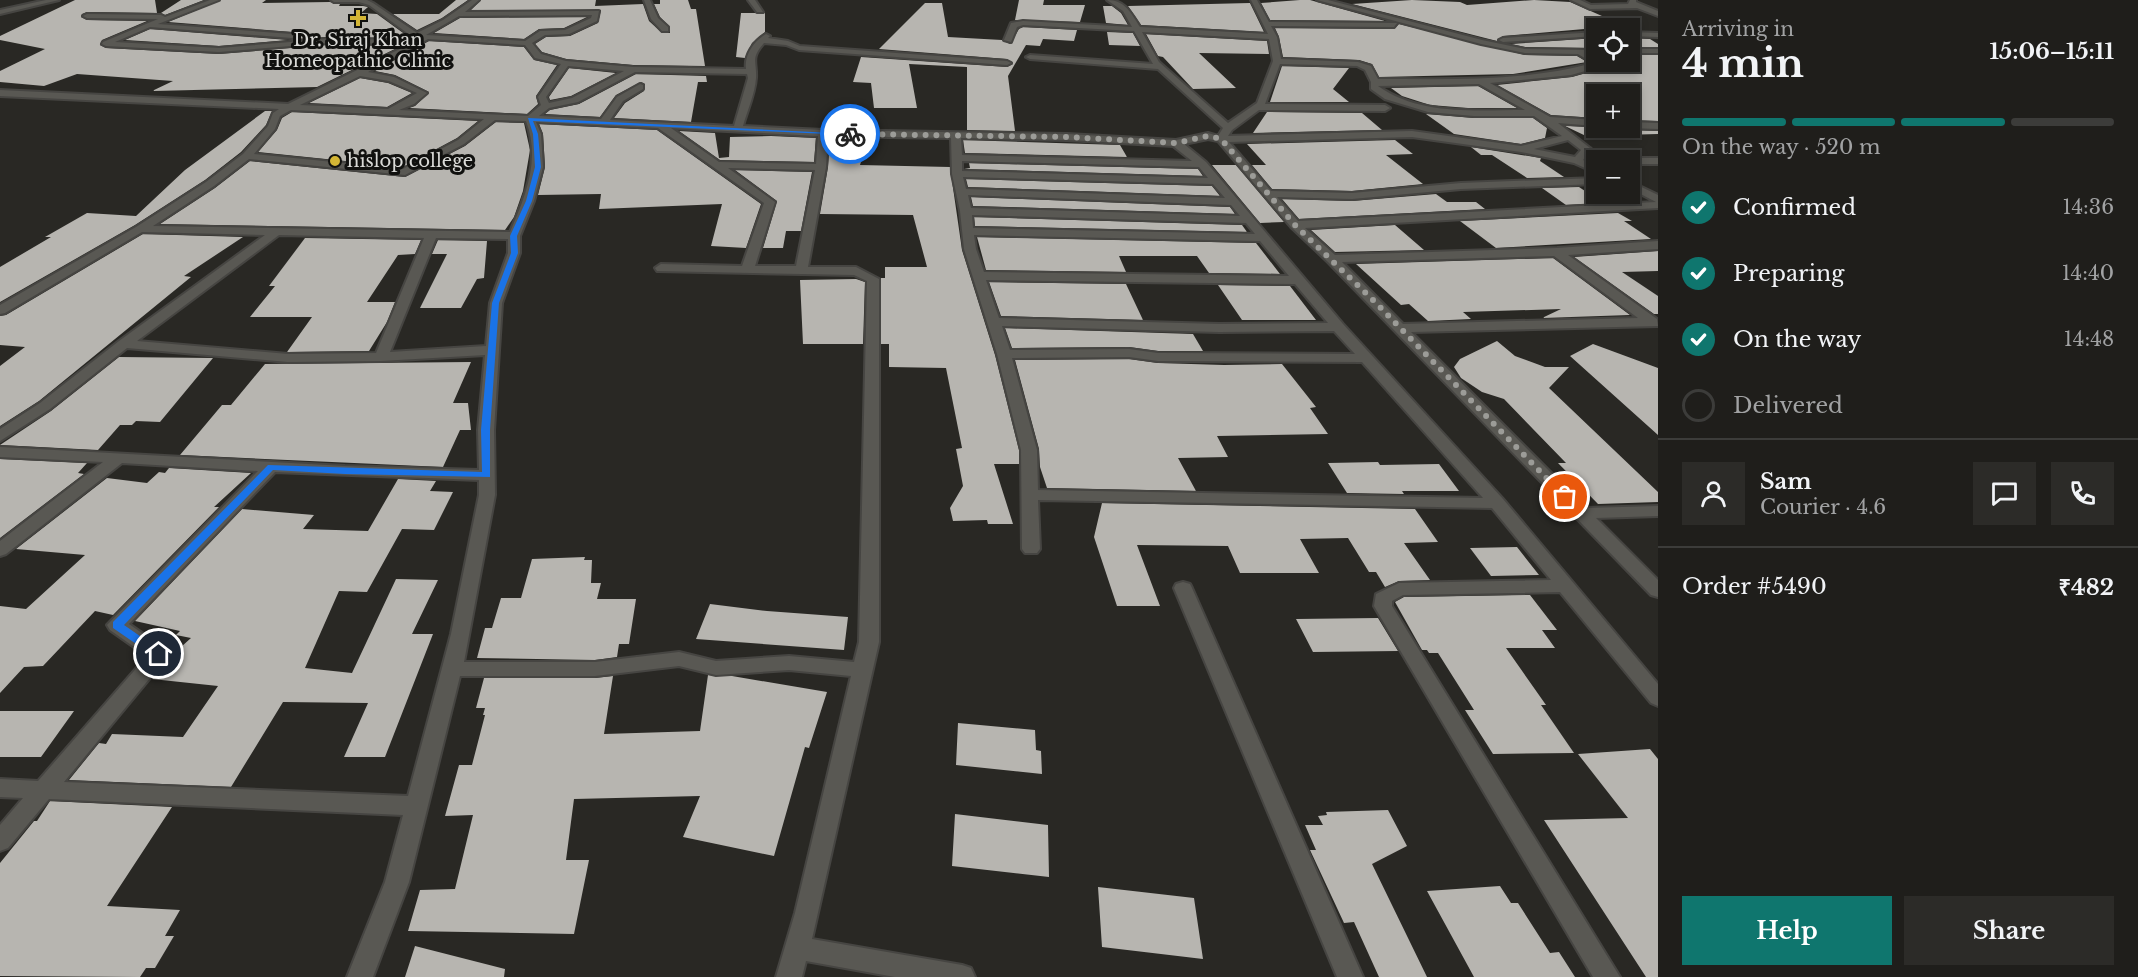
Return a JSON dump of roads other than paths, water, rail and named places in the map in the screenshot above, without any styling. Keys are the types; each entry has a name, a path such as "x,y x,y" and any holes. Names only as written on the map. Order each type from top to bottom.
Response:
{"street":[{"path":"0,12 56,0"},
{"path":"216,0 192,11 146,26 106,44 219,50 322,42 421,38 527,43 543,33 566,32 594,19 598,9 457,14"},
{"path":"334,0 360,0 371,4 421,38"},
{"path":"0,310 140,230 210,184 247,156 272,127 276,115 421,38 476,0"},
{"path":"647,0 655,19 665,29"},
{"path":"751,0 760,10"},
{"path":"1110,0 1126,10 1160,68 1228,128"},
{"path":"1221,139 1228,128 1261,104 1277,61 1273,37 1254,0"},
{"path":"1320,0 1481,42 1525,51 1586,52"},
{"path":"1574,0 1590,7 1640,3 1658,14"},
{"path":"87,16 171,17"},
{"path":"1008,40 1014,25 1019,23 1273,37"},
{"path":"1267,24 1419,26"},
{"path":"146,26 281,35 322,42"},
{"path":"1640,34 1658,34"},
{"path":"1481,42 1586,35"},
{"path":"738,128 752,78 749,62 764,38 799,48 1007,63"},
{"path":"527,43 538,56 566,63 633,69 751,72"},
{"path":"1640,51 1658,51"},
{"path":"1375,82 1481,81 1572,72 1600,64 1580,52"},
{"path":"1030,57 1160,68"},
{"path":"1277,61 1358,64 1368,68 1375,82 1374,87 1380,93 1406,105 1441,111 1536,113"},
{"path":"546,106 542,97 566,63"},
{"path":"530,119 546,106 575,100 633,69"},
{"path":"358,73 392,79 423,93 411,102 386,111"},
{"path":"1481,81 1548,120 1568,138 1587,150 1577,161"},
{"path":"602,124 623,96 640,87"},
{"path":"0,93 823,133 1067,137 1176,143 1208,136 1221,139 1412,134 1521,149 1586,161"},
{"path":"1256,107 1385,108"},
{"path":"247,156 405,172 461,141 492,118"},
{"path":"360,977 397,882 461,634 487,495 486,430 496,303 514,253 514,236 529,201 538,167 536,134 530,119"},
{"path":"1548,120 1586,122"},
{"path":"1640,125 1658,126"},
{"path":"661,126 770,202 747,270"},
{"path":"801,272 820,167 823,133"},
{"path":"956,135 957,174 977,276 1004,354 1029,450 1031,549"},
{"path":"1521,149 1568,138"},
{"path":"1221,139 1271,194 1295,225 1332,259 1658,591"},
{"path":"1176,143 1202,164 1338,327 1497,503 1658,698"},
{"path":"956,158 1202,164"},
{"path":"1577,161 1586,165"},
{"path":"1640,161 1658,161"},
{"path":"716,165 820,167"},
{"path":"957,174 1215,181"},
{"path":"1271,194 1352,196 1461,186 1586,181"},
{"path":"1640,190 1658,199"},
{"path":"960,192 1234,202"},
{"path":"1295,225 1658,205"},
{"path":"966,211 1247,220"},
{"path":"140,230 514,236"},
{"path":"968,231 1262,238"},
{"path":"0,436 45,406 124,344 275,233"},
{"path":"381,357 432,236"},
{"path":"1332,259 1557,252 1658,245"},
{"path":"1557,252 1655,324"},
{"path":"661,268 801,272 856,271 873,279 869,642 789,977"},
{"path":"977,276 1299,280"},
{"path":"992,322 1220,328 1338,327"},
{"path":"1400,328 1655,324"},
{"path":"124,344 288,358 381,357 491,350"},
{"path":"1004,354 1129,353 1158,357 1366,358"},
{"path":"0,452 345,471 486,475"},
{"path":"0,550 119,458"},
{"path":"0,841 159,654 117,625 271,467"},
{"path":"1030,495 1497,503"},
{"path":"1581,513 1658,511"},
{"path":"1566,586 1399,588 1383,598 1383,606 1607,977"},
{"path":"1184,588 1350,977"},
{"path":"451,669 595,669 679,659 716,668 789,663 863,670"},
{"path":"0,788 417,806"},
{"path":"797,948 962,977"}],"place":[{"name":"Dr. Siraj Khan Homeopathic Clinic","path":"358,18"},
{"name":"hislop college","path":"335,161"}]}
